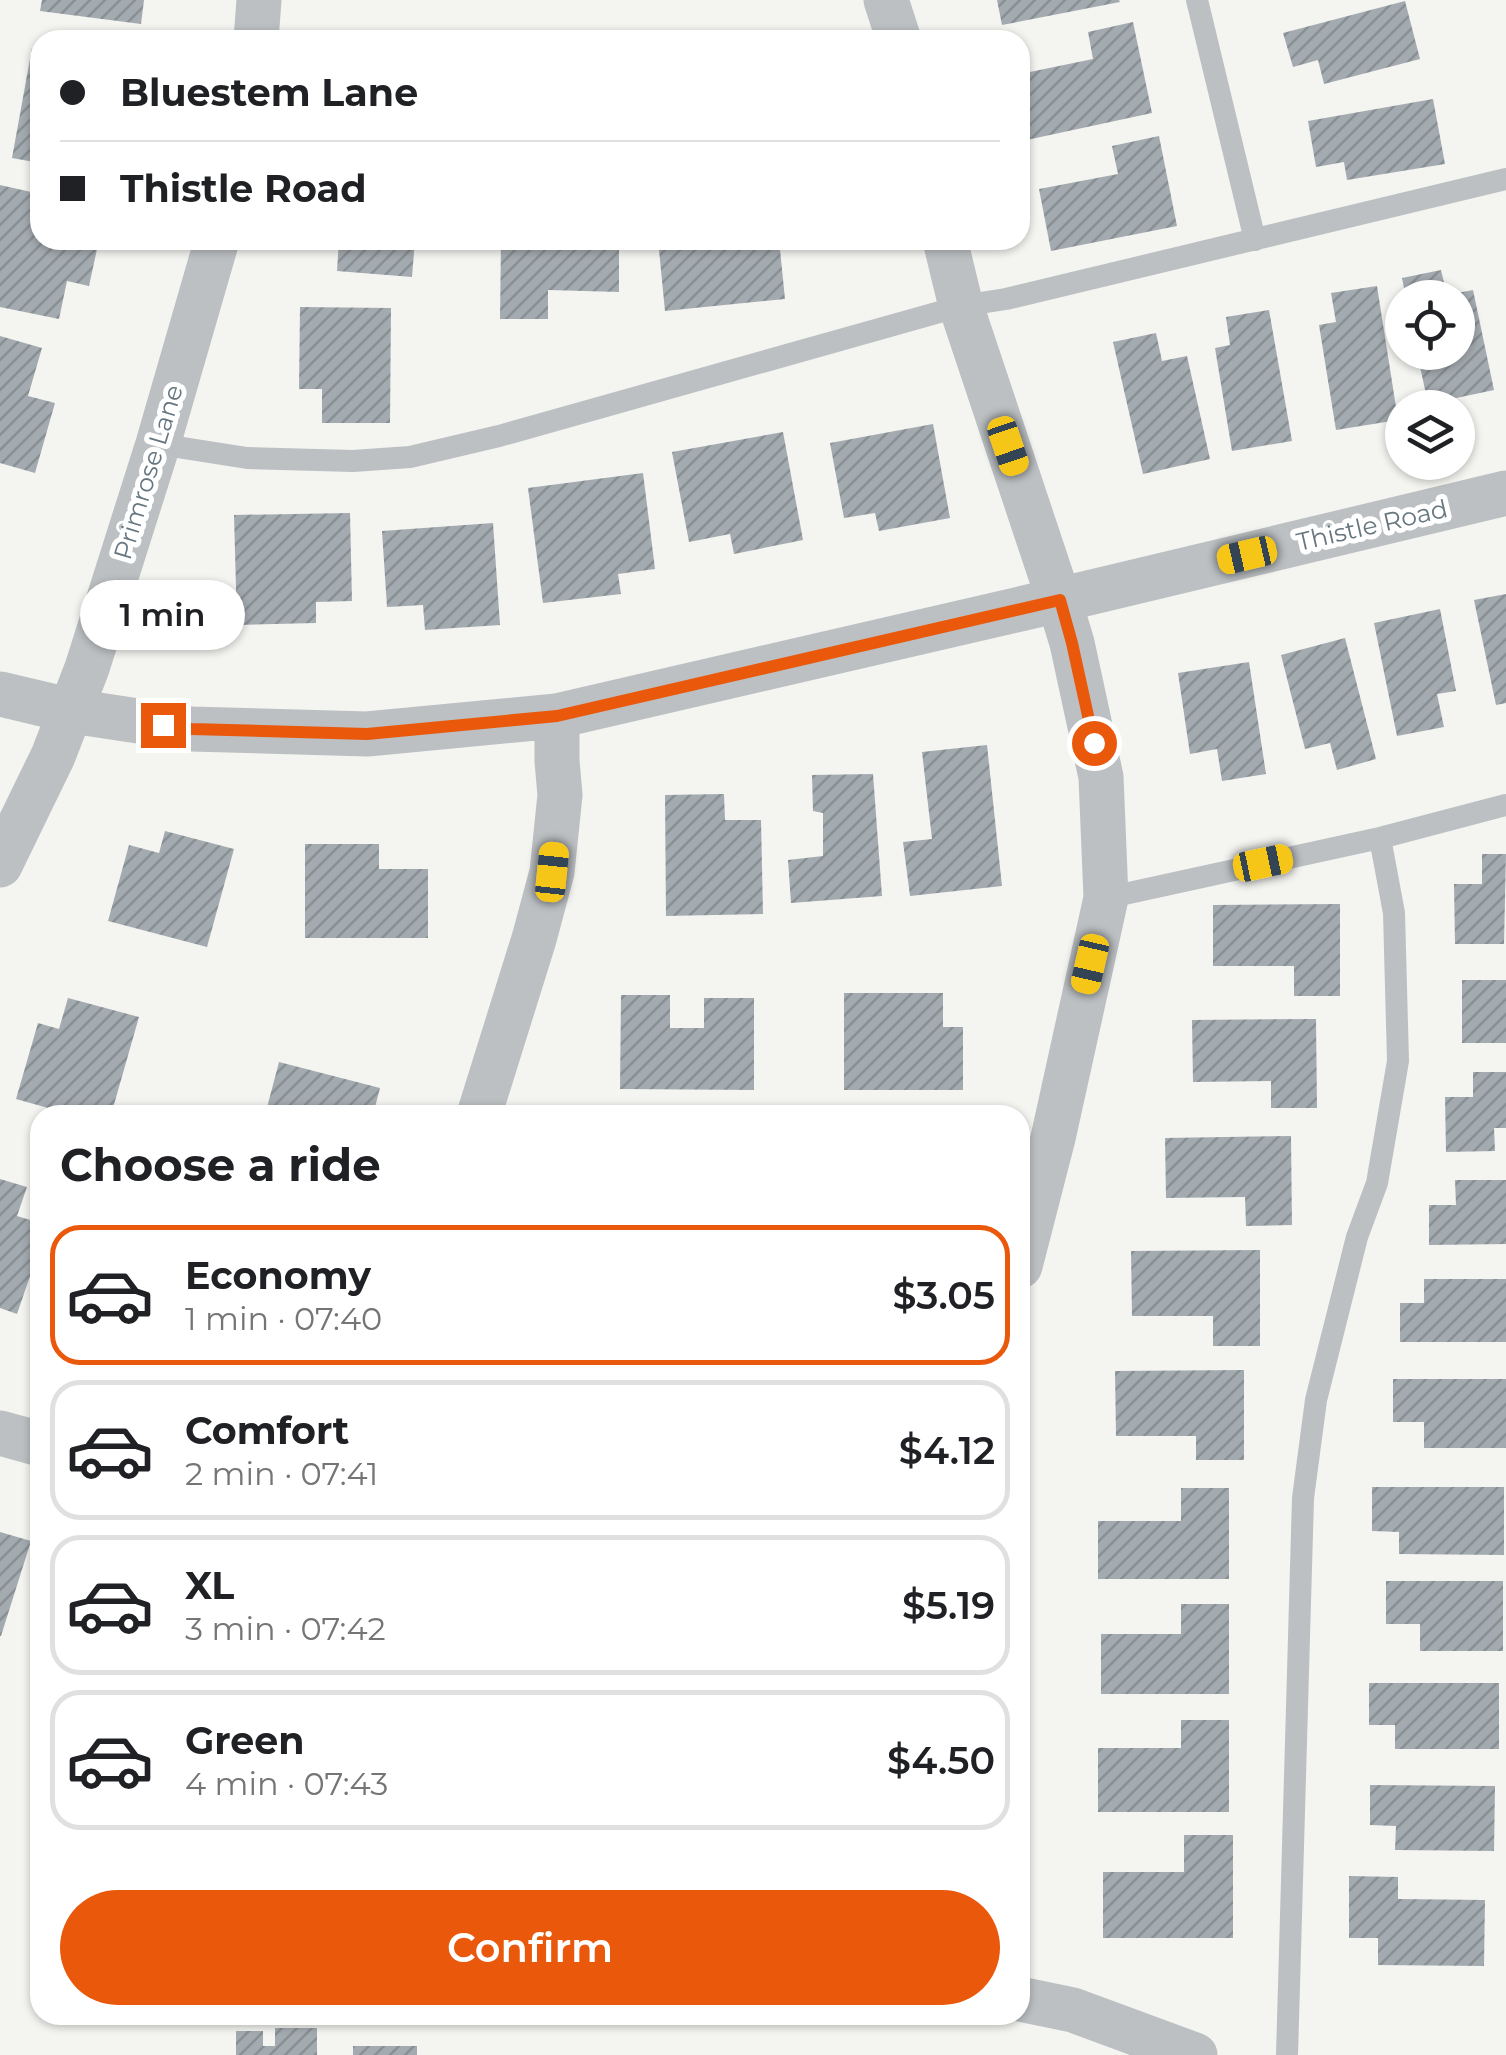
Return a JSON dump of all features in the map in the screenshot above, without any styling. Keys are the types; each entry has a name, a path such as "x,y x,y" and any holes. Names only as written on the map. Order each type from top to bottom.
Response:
{"street":[{"path":"257,30 259,0"},
{"path":"886,0 896,30"},
{"name":"Primrose Lane","path":"0,865 72,710 158,444 214,250"},
{"path":"948,250 961,306 1060,600 1100,777 1106,898 1030,1227"},
{"name":"Thistle Road","path":"0,694 191,729 367,734 557,716 1506,493"},
{"path":"482,1105 552,872 560,795 557,716"},
{"path":"0,1434 30,1442"},
{"path":"1030,2001 1073,2010 1195,2055"}],"lane":[{"path":"1196,0 1255,240"},
{"path":"158,444 247,458 354,461 410,457 499,436 961,306 1006,299 1506,180"},
{"path":"1106,898 1380,838 1506,805"},
{"path":"1287,2055 1303,1498 1316,1400 1357,1237 1377,1184 1398,1061 1394,913 1380,838"}],"building":[{"path":"42,0 144,0 141,24 40,11"},
{"path":"997,0 1119,0 1120,2 1002,25"},
{"path":"1405,1 1420,59 1324,84 1318,60 1293,67 1283,33"},
{"path":"1133,22 1152,113 1030,139 1030,72 1093,59 1088,32"},
{"path":"30,59 30,161 12,158"},
{"path":"1433,99 1445,164 1347,180 1344,162 1316,167 1308,121"},
{"path":"1159,136 1177,226 1051,251 1039,189 1118,174 1112,146"},
{"path":"0,185 30,192 30,250 97,250 89,286 67,281 59,319 0,307"},
{"path":"338,250 414,250 412,277 337,271"},
{"path":"501,250 619,250 619,292 548,290 548,319 500,319"},
{"path":"659,250 780,250 785,299 665,311"},
{"path":"1441,270 1443,280 1402,280"},
{"path":"1377,286 1385,337 1385,370 1390,370 1393,390 1385,390 1385,422 1336,430 1319,325 1336,322 1331,293"},
{"path":"1475,300 1494,390 1475,394 1475,390 1425,390 1421,370 1475,370"},
{"path":"300,307 391,308 390,423 322,423 322,389 299,389"},
{"path":"1269,310 1292,441 1232,451 1215,348 1230,345 1226,317"},
{"path":"1156,333 1162,361 1187,356 1210,459 1143,474 1113,342"},
{"path":"0,336 42,348 28,396 55,403 35,473 0,463"},
{"path":"933,424 950,518 879,531 875,513 844,518 830,443"},
{"path":"783,432 803,540 734,554 730,534 689,542 672,452"},
{"path":"643,473 655,569 618,574 621,594 543,603 528,488"},
{"path":"350,513 352,601 316,602 316,623 237,625 234,515"},
{"path":"493,523 500,625 425,630 423,605 387,607 382,531"},
{"path":"1506,594 1506,703 1496,705 1474,600"},
{"path":"1440,609 1456,691 1437,694 1444,727 1397,736 1374,623"},
{"path":"1345,638 1376,759 1337,770 1330,743 1305,749 1281,655"},
{"path":"1249,662 1266,774 1222,781 1217,749 1190,754 1178,673"},
{"path":"987,745 1002,886 910,896 903,842 932,839 922,752"},
{"path":"873,774 882,896 791,903 788,860 823,856 823,813 813,811 812,775"},
{"path":"724,794 725,820 761,820 763,914 666,916 665,795"},
{"path":"165,831 234,849 207,947 108,921 129,845 159,853"},
{"path":"305,844 379,844 379,869 428,869 428,938 305,938"},
{"path":"1482,854 1506,854 1504,944 1455,944 1454,884 1482,884"},
{"path":"1340,904 1340,996 1294,996 1294,966 1213,966 1213,905"},
{"path":"1462,980 1506,980 1506,1043 1462,1043"},
{"path":"844,993 943,993 943,1027 963,1027 963,1090 844,1090"},
{"path":"621,995 670,995 670,1028 704,1028 704,998 754,998 754,1090 620,1089"},
{"path":"68,998 139,1017 114,1105 37,1105 16,1099 38,1023 59,1029"},
{"path":"1316,1019 1317,1108 1271,1108 1271,1081 1193,1082 1192,1020"},
{"path":"279,1062 380,1088 376,1105 268,1105"},
{"path":"1473,1072 1506,1072 1506,1128 1494,1128 1495,1151 1446,1152 1445,1097 1473,1097"},
{"path":"1291,1136 1292,1225 1246,1226 1245,1197 1166,1198 1165,1138"},
{"path":"0,1179 27,1187 17,1216 30,1220 30,1276 17,1314 0,1308"},
{"path":"1455,1180 1506,1180 1506,1244 1429,1245 1429,1205 1456,1205"},
{"path":"1260,1250 1260,1346 1213,1346 1213,1316 1132,1316 1131,1251"},
{"path":"1424,1279 1506,1279 1506,1342 1400,1342 1400,1303 1424,1303"},
{"path":"1244,1370 1244,1460 1196,1460 1196,1436 1116,1436 1115,1371"},
{"path":"1393,1379 1506,1379 1506,1448 1424,1448 1424,1422 1393,1422"},
{"path":"1372,1487 1504,1487 1504,1555 1399,1554 1399,1532 1372,1531"},
{"path":"1181,1488 1229,1488 1229,1579 1098,1579 1098,1521 1181,1521"},
{"path":"0,1532 30,1541 30,1544 0,1636"},
{"path":"1386,1581 1503,1581 1503,1651 1420,1651 1420,1624 1386,1624"},
{"path":"1181,1604 1229,1604 1229,1694 1101,1694 1101,1634 1181,1634"},
{"path":"1369,1683 1499,1683 1499,1749 1395,1749 1395,1725 1369,1725"},
{"path":"1181,1720 1229,1720 1229,1812 1098,1812 1098,1748 1181,1748"},
{"path":"1370,1785 1495,1786 1494,1851 1395,1850 1396,1826 1370,1825"},
{"path":"1184,1835 1233,1835 1233,1938 1103,1938 1103,1872 1184,1872"},
{"path":"1349,1876 1398,1877 1398,1899 1485,1900 1484,1966 1378,1965 1378,1938 1349,1938"},
{"path":"275,2028 317,2028 317,2055 236,2055 236,2031 263,2031 263,2046 275,2046"},
{"path":"353,2046 417,2046 417,2055 353,2055"}],"route":[{"path":"163,725 367,734 557,716 1060,600 1094,743"}]}
